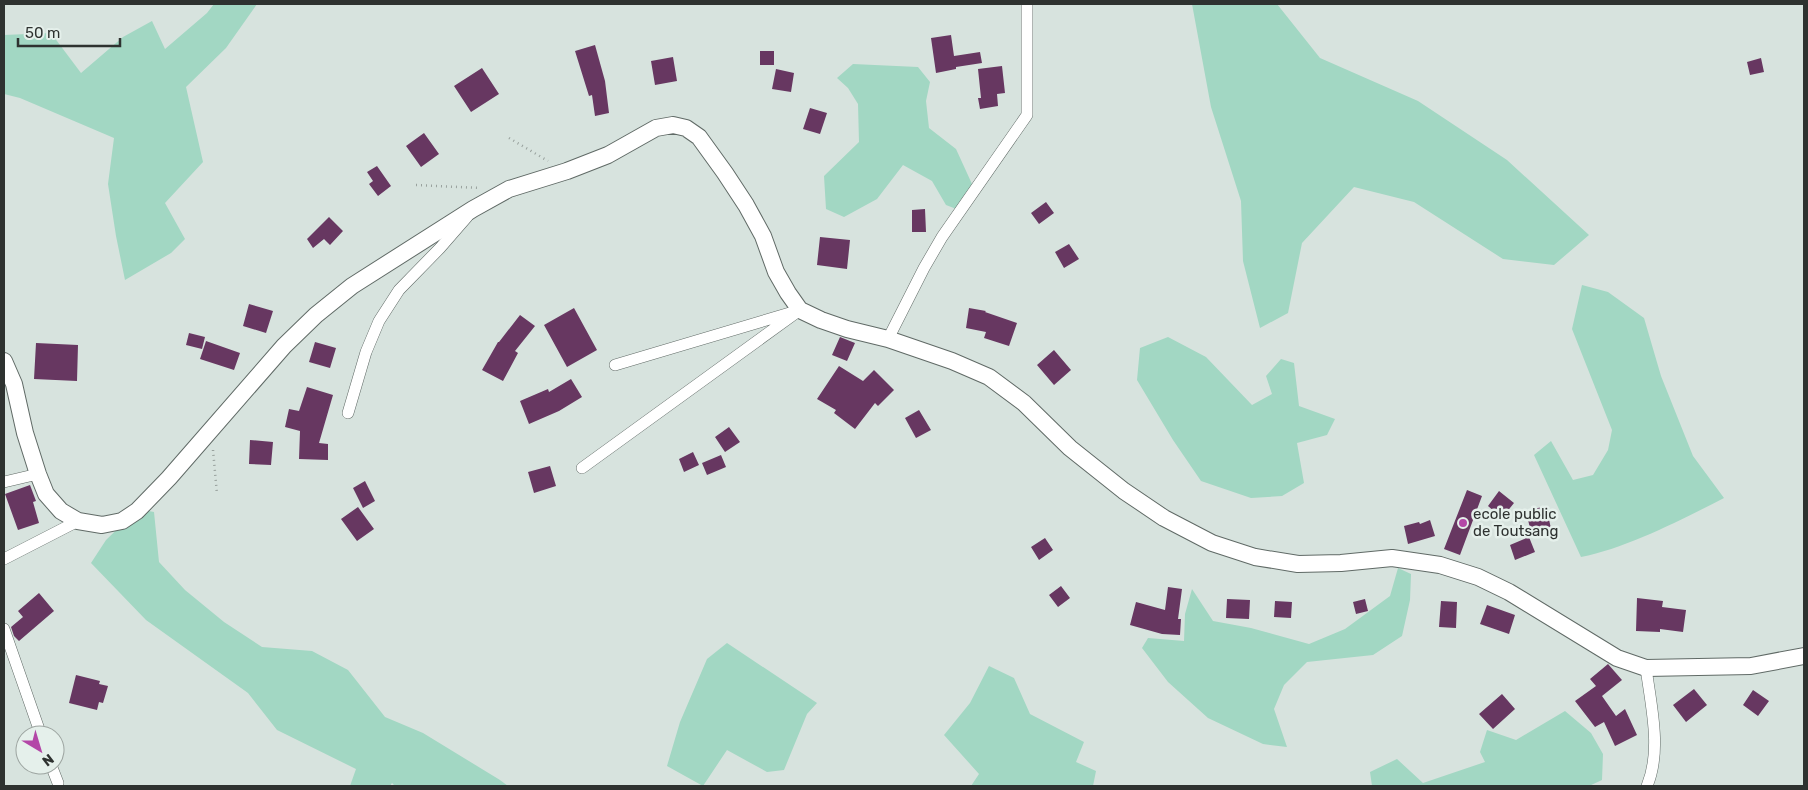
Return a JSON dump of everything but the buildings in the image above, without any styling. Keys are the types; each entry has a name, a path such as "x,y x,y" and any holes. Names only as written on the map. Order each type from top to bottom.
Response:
{"street":[{"path":"888,338 942,237 1028,115 1027,4"},
{"path":"4,360 14,384 25,432 46,494 61,511 78,521 102,525 122,521 137,511 211,431 284,346 316,315 352,286 509,189 567,172 608,155 656,128 673,125 686,128 699,137 708,148 746,205 763,236 776,272 800,310 847,329 888,338 952,361 989,377 1024,403 1070,448 1124,491 1164,518 1212,543 1255,557 1298,564 1340,563 1392,558 1440,565 1478,577 1509,592 1617,658 1646,668 1751,666 1804,656"},
{"path":"348,413 366,352 380,321 394,298 473,210"},
{"path":"615,365 800,310"},
{"path":"582,468 800,310"},
{"path":"4,482 38,474"},
{"path":"4,559 78,521"},
{"path":"4,629 38,725"},
{"path":"1646,668 1655,746 1653,773 1647,786"},
{"path":"55,775 58,783"}],"path":[{"path":"509,138 567,172"},
{"path":"416,185 481,188"},
{"path":"211,431 217,494"}],"green space":[{"path":"214,4 257,4 226,48 186,87 203,162 165,203 185,239 171,253 125,280 108,184 114,138 20,98 4,94 4,35 51,33 81,73 123,37 152,21 165,49 207,13"},
{"path":"1192,4 1277,4 1320,58 1418,101 1507,160 1589,235 1554,265 1503,259 1414,202 1354,187 1302,243 1288,313 1260,328 1243,261 1241,201 1211,107"},
{"path":"853,64 918,67 930,82 926,101 929,128 956,149 972,184 959,210 946,205 932,181 903,165 877,199 844,217 826,209 824,176 859,142 858,104 848,88 837,78"},
{"path":"1582,285 1608,292 1644,318 1661,376 1693,456 1724,498 1635,540 1599,553 1581,557 1534,455 1551,441 1573,480 1593,475 1608,450 1612,430 1572,329"},
{"path":"1168,337 1206,357 1252,405 1272,394 1266,376 1281,359 1294,363 1299,406 1335,419 1327,435 1297,443 1304,483 1282,496 1251,498 1201,481 1173,440 1137,380 1140,348"},
{"path":"138,509 154,512 159,562 185,590 224,622 262,647 312,651 348,670 385,717 423,733 508,786 395,786 392,783 390,786 350,786 356,769 277,730 248,693 146,620 91,563 106,540"},
{"path":"1398,568 1411,574 1410,600 1402,636 1373,655 1307,662 1284,685 1274,709 1287,747 1263,744 1208,718 1168,682 1142,648 1148,638 1184,641 1185,614 1192,589 1213,621 1251,628 1309,644 1345,629 1390,596"},
{"path":"727,643 817,703 807,714 784,770 767,772 727,750 703,786 667,766 680,722 707,659"},
{"path":"989,666 1014,678 1030,714 1084,742 1076,762 1096,771 1093,786 971,786 979,774 944,735 970,703"},
{"path":"1565,711 1591,733 1603,754 1602,780 1589,786 1372,786 1370,772 1397,759 1423,783 1485,762 1480,752 1487,730 1516,740"}],"place":[{"name":"ecole public de Toutsang","path":"1463,523"}]}
